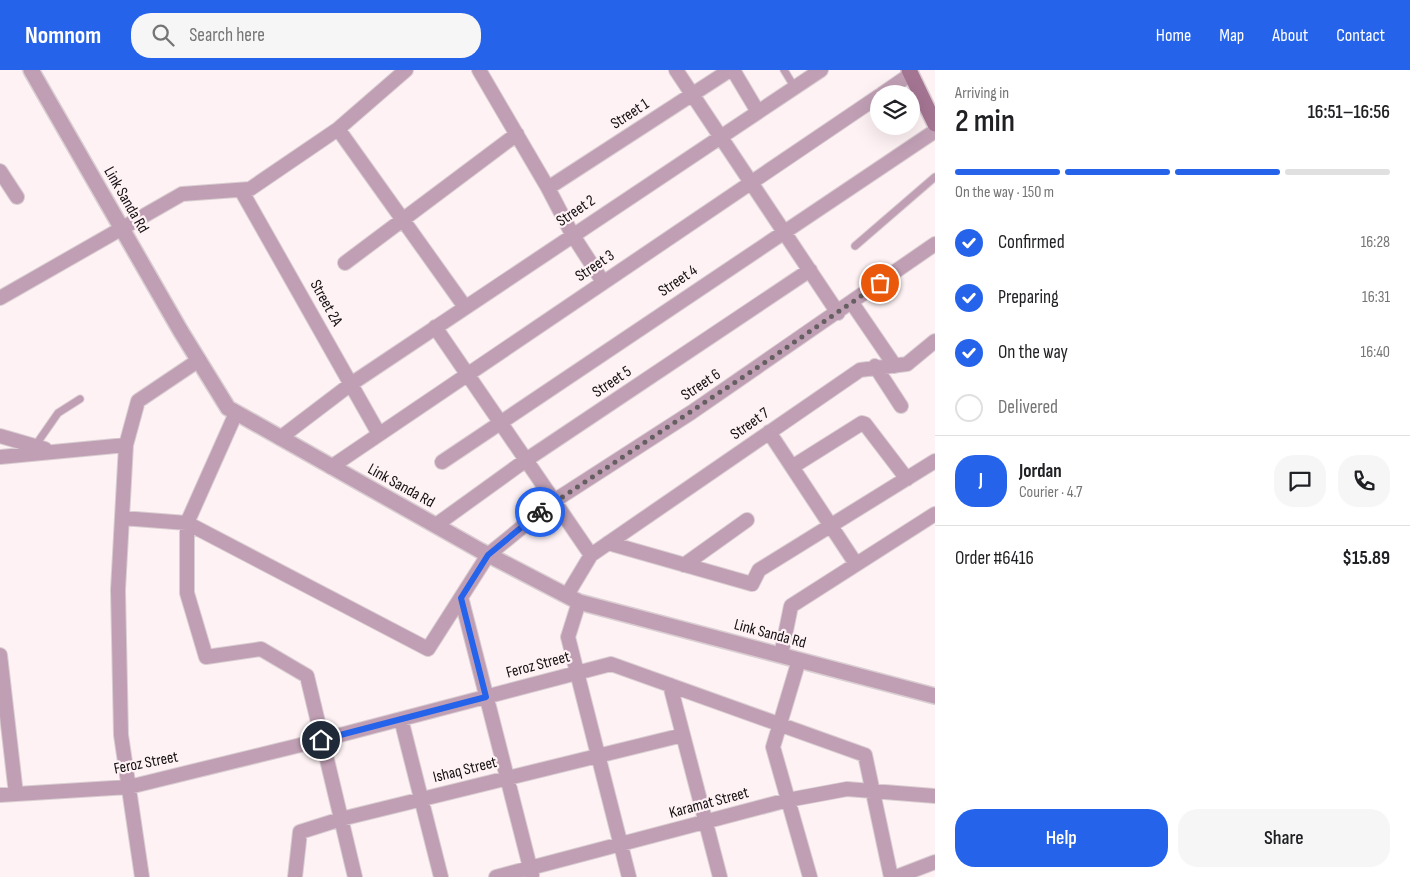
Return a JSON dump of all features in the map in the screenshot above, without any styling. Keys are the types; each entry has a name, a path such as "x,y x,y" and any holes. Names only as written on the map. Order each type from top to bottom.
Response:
{"main road":[{"path":"910,72 935,124"}],"street":[{"name":"Link Sanda Rd","path":"31,70 228,408 488,555 573,599 935,696"},
{"path":"0,298 121,227 182,194 250,189 338,129 406,70"},
{"path":"479,70 548,188 572,234 604,282"},
{"path":"676,70 838,313"},
{"path":"732,70 758,112"},
{"name":"Street 1","path":"548,188 732,70"},
{"name":"Street 2","path":"280,438 351,384 572,234 821,70"},
{"path":"893,85 910,72"},
{"name":"Street 3","path":"331,467 870,102"},
{"path":"338,129 465,307"},
{"name":"Street 4","path":"442,462 783,231 935,131"},
{"path":"345,263 517,134"},
{"path":"0,171 17,197"},
{"name":"Street 2A","path":"241,190 379,434"},
{"name":"Street 6","path":"187,523 428,649 488,555 554,501 692,412 838,313 935,244"},
{"name":"Street 5","path":"436,525 526,460 810,270"},
{"path":"852,303 895,366"},
{"path":"435,327 466,375 591,555 573,599 568,637 629,877"},
{"name":"Street 7","path":"591,555 860,370 875,366 906,364 935,341"},
{"path":"142,877 121,735 118,590 126,445 138,401 199,360"},
{"path":"875,366 901,406"},
{"path":"236,413 187,523 187,593 203,654 210,658 261,649 307,676 355,877"},
{"path":"792,467 862,422 907,479"},
{"path":"769,432 856,564"},
{"path":"0,436 55,452"},
{"path":"0,457 126,445"},
{"path":"608,543 752,584 759,570 935,461"},
{"path":"780,655 791,606 935,514"},
{"path":"122,518 187,523"},
{"path":"684,565 747,520"},
{"path":"461,598 531,872"},
{"path":"0,655 16,794"},
{"path":"799,660 773,746 810,877"},
{"name":"Feroz Street","path":"0,795 128,787 321,740 611,664 864,755 891,877"},
{"path":"670,685 720,877"},
{"path":"401,719 441,877"},
{"name":"Ishaq Street","path":"295,877 300,832 341,819 683,734"},
{"name":"Karamat Street","path":"496,877 531,872 621,844 788,800 846,789 935,796"},
{"path":"896,877 935,862"}],"lane":[{"path":"784,70 795,88"},
{"path":"855,246 935,177"},
{"path":"35,446 58,414 80,399"}],"way so far":[{"path":"540,512 554,501 678,422 880,283"}],"route":[{"path":"321,740 486,697 461,598 488,555 540,512"}]}
